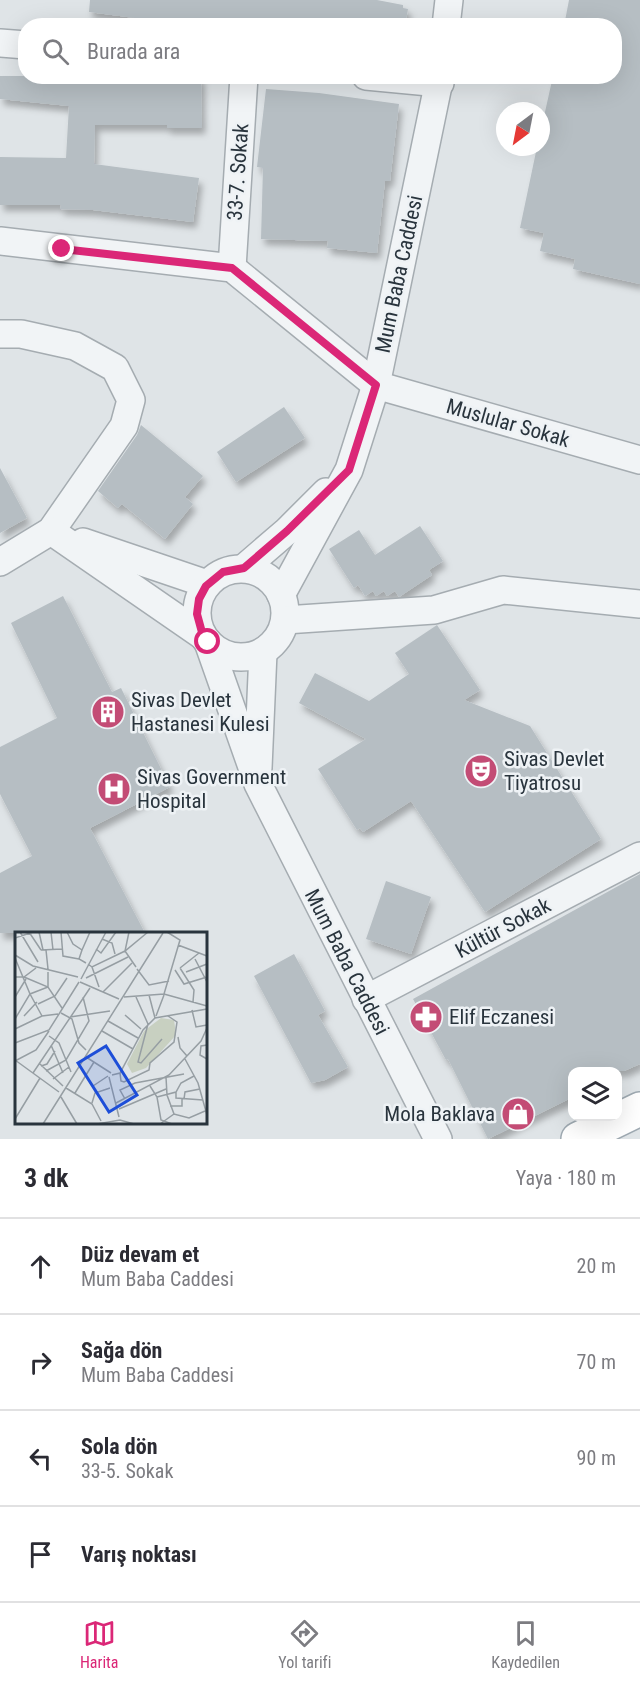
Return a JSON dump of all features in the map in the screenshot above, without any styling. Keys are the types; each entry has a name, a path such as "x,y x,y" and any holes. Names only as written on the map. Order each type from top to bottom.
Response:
{"main road":[{"path":"578,1139 640,1109"}],"street":[{"path":"447,18 449,0"},
{"path":"0,42 18,44"},
{"name":"33-7. Sokak","path":"232,268 244,84"},
{"name":"Mum Baba Caddesi","path":"258,784 262,652 279,636 283,608 349,470 376,385 439,84"},
{"path":"0,241 232,268 376,385"},
{"path":"0,334 21,334 75,346 115,368 131,400 124,426 51,531 0,562"},
{"name":"Muslular Sokak","path":"376,385 640,460"},
{"name":"Mum Baba Caddesi","path":"349,470 287,531 244,568 223,572 207,584 199,599 197,614 258,784 438,1139"},
{"path":"51,531 207,584"},
{"path":"51,531 206,639 219,651 234,656 249,656 262,652"},
{"path":"244,568 266,576 272,581 283,608 434,610 503,590 640,604"},
{"name":"Kültür Sokak","path":"366,999 640,856"}],"building":[{"path":"90,0 377,0 403,5 403,8 408,9 406,18 135,18 89,12"},
{"path":"569,0 640,0 640,284 573,269 575,259 540,251 544,233 520,228 535,156 550,156 550,102 547,102 551,84 622,84 622,18 566,18"},
{"path":"0,76 18,76 18,84 201,84 202,128 167,128 167,125 95,125 94,164 199,178 193,222 93,210 60,209 61,205 0,205 0,157 66,158 69,106 0,99"},
{"path":"266,89 319,93 399,104 390,181 385,181 377,253 327,248 328,241 261,239 263,168 257,167"},
{"path":"284,407 305,438 236,482 217,452"},
{"path":"141,425 203,476 185,497 193,504 165,539 122,504 118,508 98,491 137,435"},
{"path":"0,468 27,518 0,533"},
{"path":"420,526 443,561 429,570 432,575 399,597 395,591 387,596 384,591 376,596 373,591 365,596 358,585 354,588 329,549 359,530 375,555"},
{"path":"63,596 112,692 121,688 170,787 90,828 144,932 0,933 0,873 32,856 0,794 0,747 57,718 11,623"},
{"name":"Sivas Devlet Tiyatrosu","path":"437,625 480,690 464,700 530,726 601,839 485,912 411,801 363,832 360,828 357,830 318,769 366,739 299,703 315,673 369,701 409,674 395,653"},
{"path":"640,874 640,1064 624,1071 622,1067 568,1067 568,1099 488,1139 448,1059 446,1060 413,999"},
{"path":"386,881 431,897 411,954 366,939"},
{"path":"294,954 325,1011 318,1015 348,1067 325,1080 311,1083 254,976"}],"place":[{"name":"Sivas Devlet Hastanesi Kulesi","path":"108,712"},
{"name":"Sivas Devlet Tiyatrosu","path":"481,771"},
{"name":"Sivas Government Hospital","path":"114,789"},
{"name":"Elif Eczanesi","path":"426,1017"},
{"name":"Mola Baklava","path":"518,1114"}],"route":[{"path":"62,249 232,268 376,385 349,470 287,531 244,568 223,572 202,592 197,614 203,636 208,642"}]}
